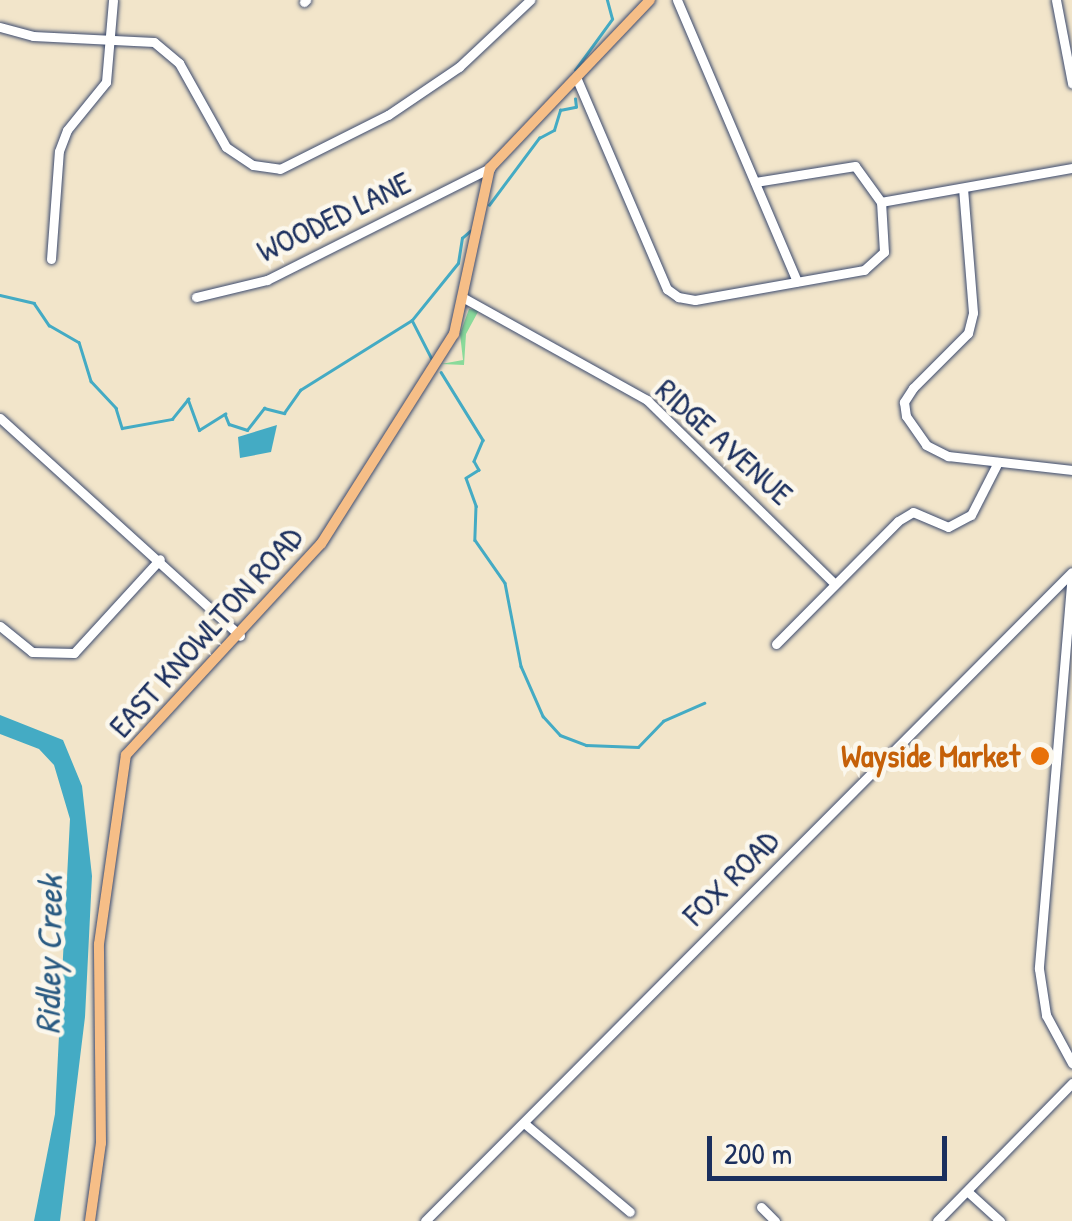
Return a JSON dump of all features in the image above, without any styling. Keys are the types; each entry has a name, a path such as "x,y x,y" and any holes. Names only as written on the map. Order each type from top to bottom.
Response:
{"main road":[{"path":"490,168 650,0"},
{"name":"EAST KNOWLTON ROAD","path":"90,1221 101,1143 99,944 120,772 144,732 240,636 328,533 448,344 464,298 490,168"}],"street":[{"path":"51,259 62,140 106,82 112,0"},
{"path":"0,27 32,36 112,36 167,50 226,147 253,165 280,169 402,106 458,67 530,0"},
{"path":"677,0 797,281"},
{"path":"1056,0 1072,84"},
{"path":"576,77 667,289 694,300 876,264 886,240 881,202 855,166 755,182"},
{"name":"WOODED LANE","path":"196,297 267,280 490,168"},
{"path":"881,202 1072,168"},
{"path":"963,188 970,323 960,344 913,388 906,416 937,450 1072,470"},
{"name":"RIDGE AVENUE","path":"464,298 647,400 832,581"},
{"path":"0,418 160,559 240,636"},
{"path":"776,644 832,581 914,512 948,527 971,515 998,462"},
{"path":"0,626 32,652 74,653 160,559"},
{"path":"1072,572 1039,969 1046,1015 1072,1064"},
{"name":"FOX ROAD","path":"425,1221 1072,572"},
{"path":"937,1221 1072,1083"},
{"path":"524,1124 630,1212"},
{"path":"967,1191 1000,1221"},
{"path":"761,1207 774,1221"}],"green space":[{"path":"469,309 479,310 466,334 464,365 441,364 463,360 460,334"}],"water":[{"path":"277,425 271,452 240,458 238,437"},
{"path":"0,715 63,740 82,786 92,876 85,1017 60,1221 34,1221 55,1114 70,819 54,765 39,749 0,734"}],"waterway":[{"path":"575,70 612,19 607,0"},
{"path":"489,205 539,138 554,130 560,110 576,107 575,99"},
{"path":"0,295 34,303 49,325 79,342 91,381 116,408 122,428 172,419 188,399 199,430 225,414 229,424 247,430 264,408 284,413 300,390 412,320 458,263 462,238 470,231"},
{"path":"412,320 432,359"},
{"path":"441,372 483,440 474,461 479,470 466,478 476,506 475,540 505,583 521,666 543,716 560,735 586,745 638,747 663,721 704,703"}],"place":[{"name":"Wayside Market","path":"1040,756"}],"water label":[{"name":"Ridley Creek","path":"49,955"}]}
